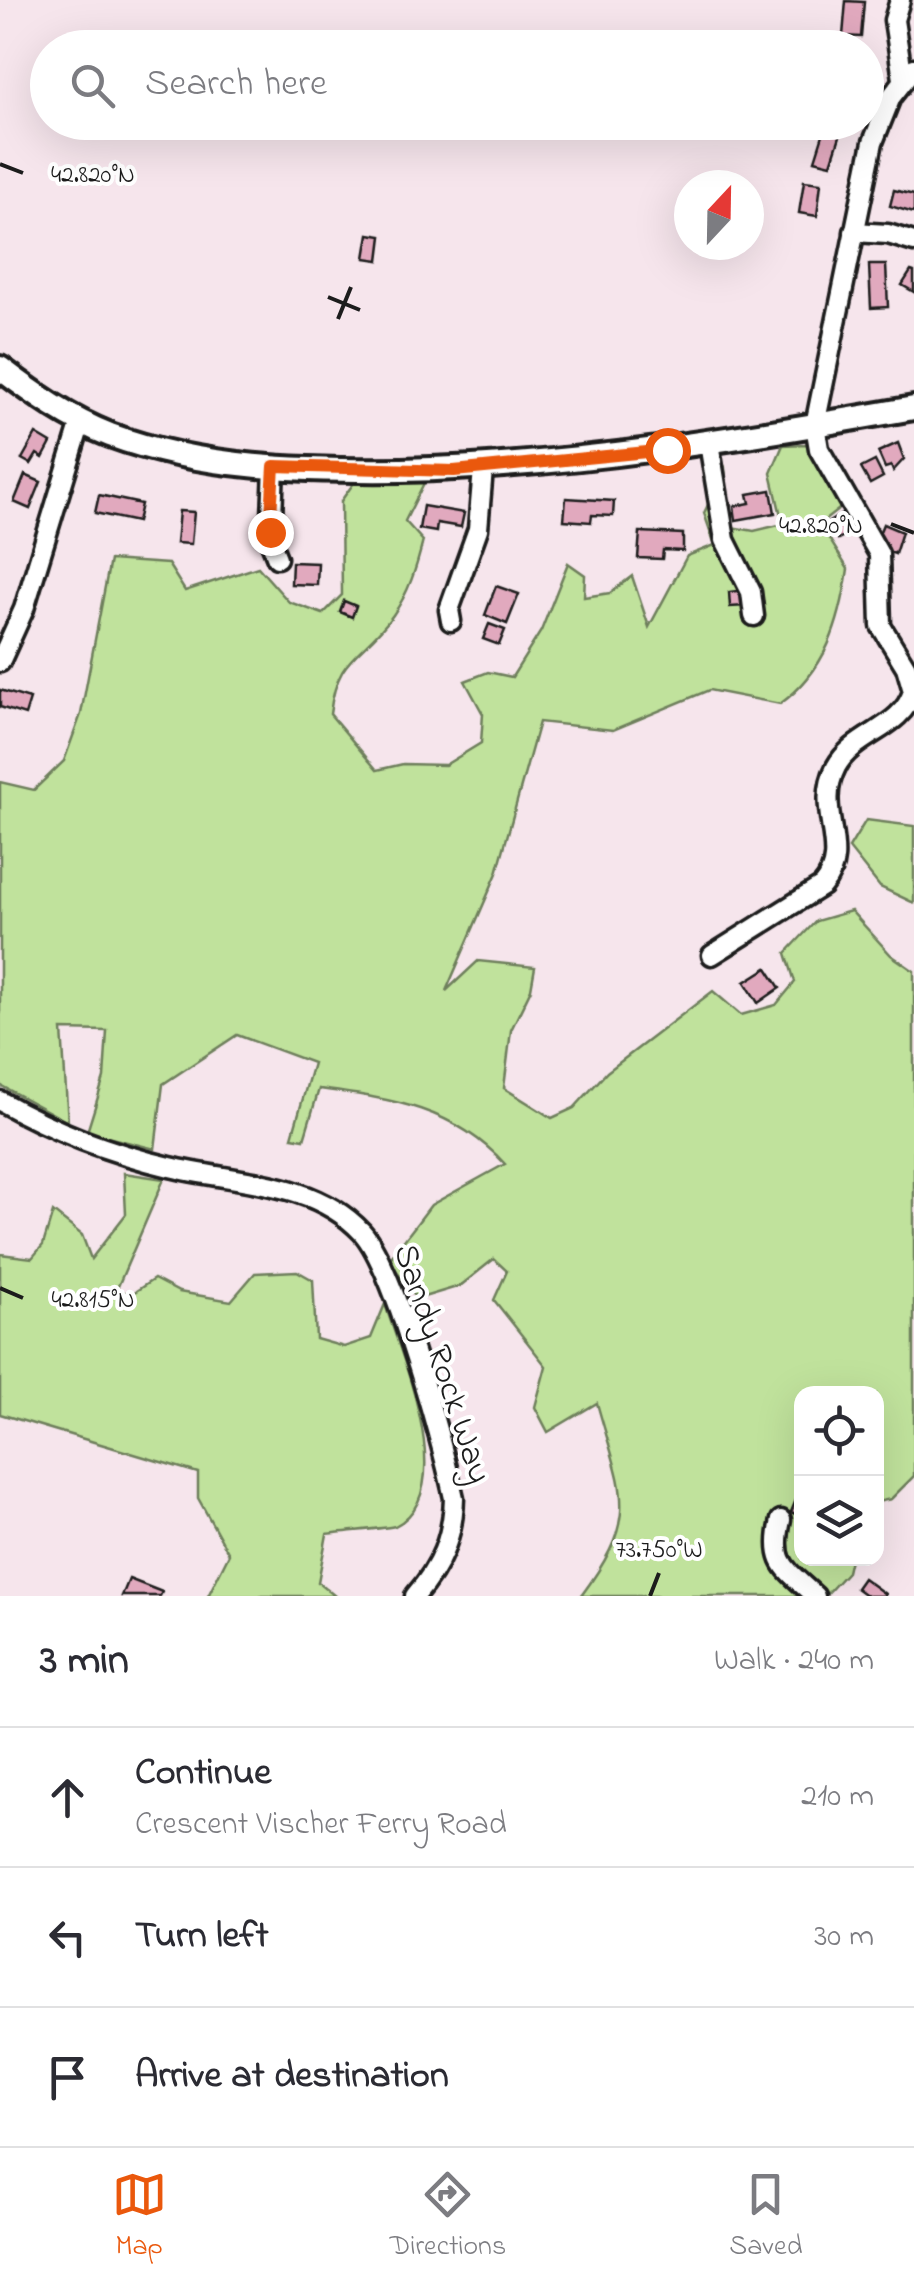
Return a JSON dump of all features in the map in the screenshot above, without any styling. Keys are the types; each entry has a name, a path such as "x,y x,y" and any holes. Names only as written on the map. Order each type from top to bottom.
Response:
{"main road":[{"path":"0,368 81,422 167,453 352,471 564,463 914,408"}],"street":[{"path":"884,113 890,97 909,74 894,20 900,0"},
{"path":"712,955 822,886 832,875 836,852 826,808 835,770 852,746 903,711 912,691 906,667 881,626 879,555 819,449 815,424 874,140"},
{"path":"854,232 888,234 914,242"},
{"path":"0,662 24,609 81,422"},
{"path":"709,443 725,540 751,592 754,616"},
{"path":"274,466 271,544 277,558"},
{"path":"452,621 450,610 478,528 483,469"},
{"name":"Sandy Rock Way","path":"0,1101 42,1125 120,1154 174,1168 251,1179 302,1195 337,1212 365,1235 378,1255 392,1294 454,1498 453,1524 444,1554 415,1596"},
{"path":"780,1520 776,1550 780,1562 815,1596"}],"green space":[{"path":"807,444 843,506 820,524 848,569 835,627 820,661 780,704 709,690 613,730 539,722 497,873 446,991 478,961 535,967 531,989 511,1030 504,1088 552,1118 574,1108 607,1072 713,991 741,1015 776,1005 795,982 786,953 816,921 851,911 891,955 914,971 914,1476 891,1499 884,1500 884,1386 794,1386 794,1566 848,1566 825,1596 581,1596 613,1544 621,1503 614,1460 597,1403 548,1432 535,1407 546,1366 494,1300 507,1271 494,1259 460,1286 417,1299 389,1260 431,1205 505,1164 485,1145 442,1118 396,1102 319,1089 304,1139 292,1137 313,1063 237,1035 163,1084 155,1149 87,1132 104,1078 107,1031 62,1030 68,1122 0,1085 0,782 34,790 64,761 81,714 110,560 168,564 185,591 258,567 289,602 323,614 342,595 341,501 358,477 426,479 405,521 423,541 411,580 393,615 352,658 338,679 330,714 377,770 403,764 445,765 481,743 483,714 465,681 488,672 512,677 541,631 568,563 585,575 584,597 610,593 632,576 649,627 687,556 715,545 704,513 725,469 731,527 754,531 783,524 771,473 783,445"},
{"path":"866,820 914,826 914,903 880,887 849,848"},
{"path":"124,1173 164,1179 116,1291 133,1293 154,1279 179,1292 231,1301 255,1273 297,1271 313,1280 316,1339 344,1347 371,1338 385,1304 421,1422 424,1484 414,1509 395,1526 327,1534 318,1582 335,1596 208,1596 229,1554 198,1498 198,1473 0,1414 0,1254 32,1258 43,1245 53,1212 82,1235 91,1259 126,1214"}],"building":[{"path":"846,1 864,2 862,30 844,30"},
{"path":"821,140 839,140 831,164 815,160"},
{"path":"804,181 821,183 817,216 799,213"},
{"path":"894,190 914,195 914,213 890,206"},
{"path":"369,234 382,236 379,260 365,258"},
{"path":"869,265 886,265 888,307 871,308"},
{"path":"914,272 914,292 902,285"},
{"path":"36,434 51,443 43,458 37,454 31,464 22,459"},
{"path":"898,443 904,459 893,471 891,466 885,468 878,452"},
{"path":"875,461 883,477 870,484 861,468"},
{"path":"25,475 41,482 30,509 14,502"},
{"path":"771,490 775,513 736,520 734,506 750,503 748,494"},
{"path":"99,495 141,504 137,522 95,513"},
{"path":"566,498 614,501 613,516 592,515 591,522 564,520"},
{"path":"423,506 464,513 461,527 437,523 436,532 419,529"},
{"path":"179,511 194,512 191,544 176,543"},
{"path":"842,514 851,532 838,539 829,522"},
{"path":"883,524 902,532 895,554 874,546"},
{"path":"640,532 683,534 683,551 663,550 662,559 638,558"},
{"path":"292,562 318,563 317,585 291,584"},
{"path":"496,586 519,594 507,624 485,615"},
{"path":"745,590 746,606 730,607 729,592"},
{"path":"344,601 356,606 352,617 340,612"},
{"path":"489,624 505,630 499,645 483,639"},
{"path":"0,690 30,699 25,715 0,707"},
{"path":"767,968 780,988 758,1003 745,982"},
{"path":"863,1578 884,1596 867,1596 856,1588"},
{"path":"129,1579 162,1592 160,1596 122,1596"}],"route":[{"path":"270,532 274,466 454,471 667,450"}]}
